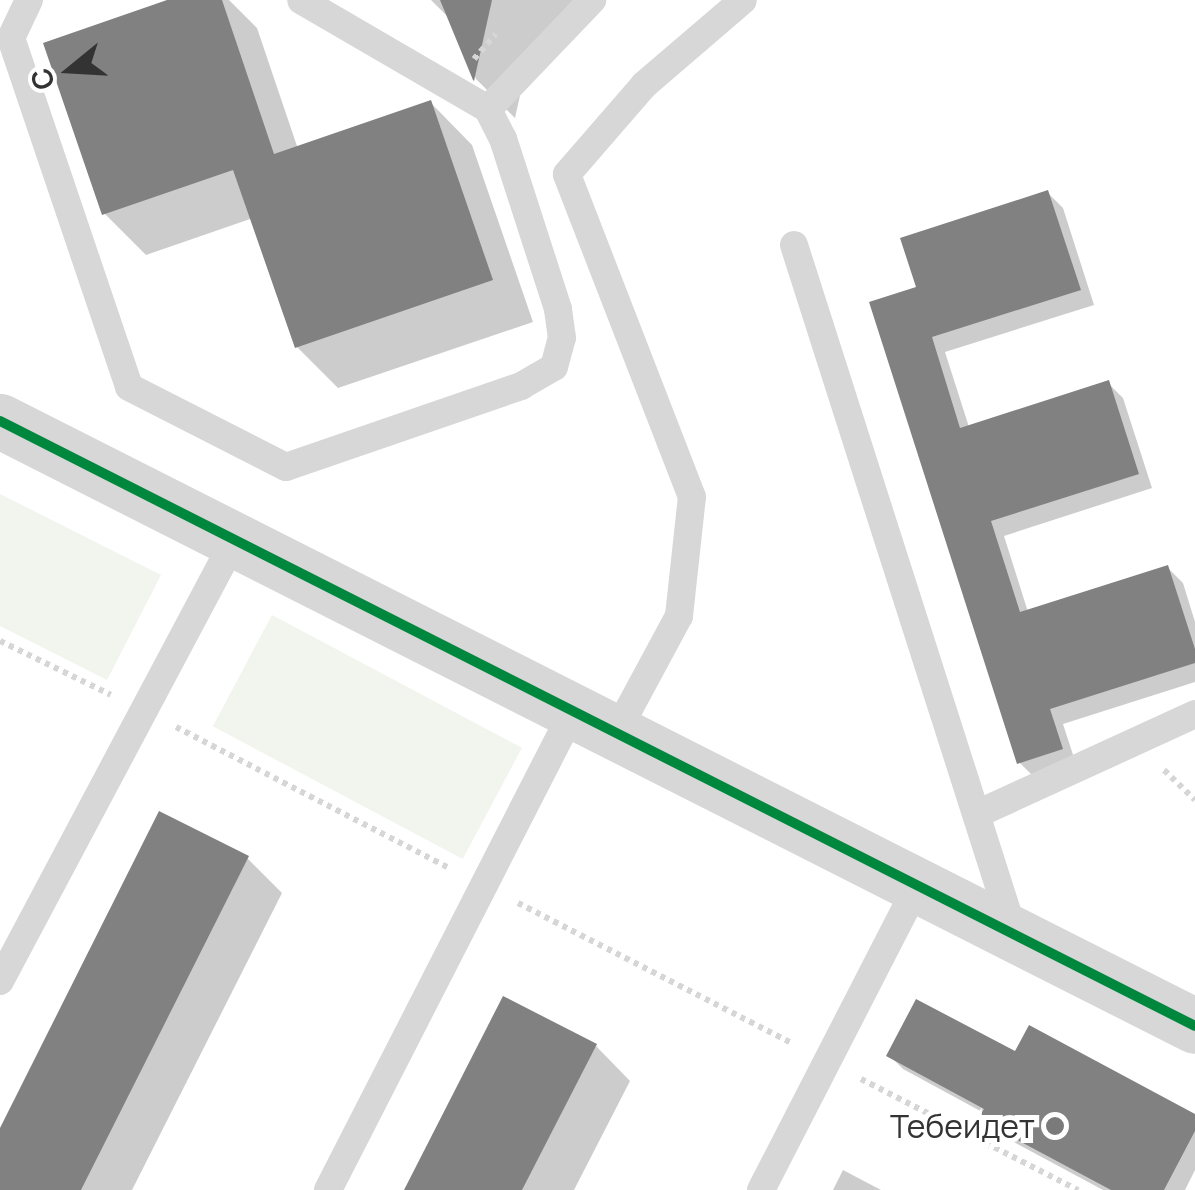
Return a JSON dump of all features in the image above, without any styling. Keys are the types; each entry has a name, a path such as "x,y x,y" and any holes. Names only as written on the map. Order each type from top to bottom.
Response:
{"street":[{"path":"0,421 1195,1026"}],"lane":[{"path":"29,0 10,38 129,388 286,466 522,386 554,367 562,338 558,310 503,139 488,108 301,0"},
{"path":"488,108 592,0"},
{"path":"328,1190 484,886 594,722 678,616 692,496 567,174 644,85 743,0"},
{"path":"794,245 1015,934"},
{"path":"0,981 234,540"},
{"path":"976,814 1195,714"},
{"path":"761,1190 918,886"}],"path":[{"path":"0,641 798,1047"},
{"path":"851,1074 1078,1190"}],"shaded area":[{"path":"0,494 161,575 107,680 0,626"},
{"path":"272,615 522,748 463,859 213,726"}],"building":[{"path":"167,0 222,0 274,154 431,100 493,280 295,348 233,170 102,215 43,43"},
{"path":"440,0 492,0 474,81 473,80"},
{"path":"1048,190 1081,290 932,337 960,428 1109,380 1139,474 991,521 1020,612 1168,565 1195,649 1195,663 1050,709 1063,749 1017,764 869,302 916,287 900,238"},
{"path":"159,811 249,856 81,1190 0,1190 0,1128"},
{"path":"503,996 597,1044 522,1190 404,1190"},
{"path":"916,999 1015,1051 1029,1025 1195,1114 1195,1131 1164,1190 1111,1190 978,1119 984,1109 886,1056"}],"cycle path":[{"path":"0,421 1195,1026"}],"place":[{"name":"Тебеидет","path":"1055,1126"}]}
